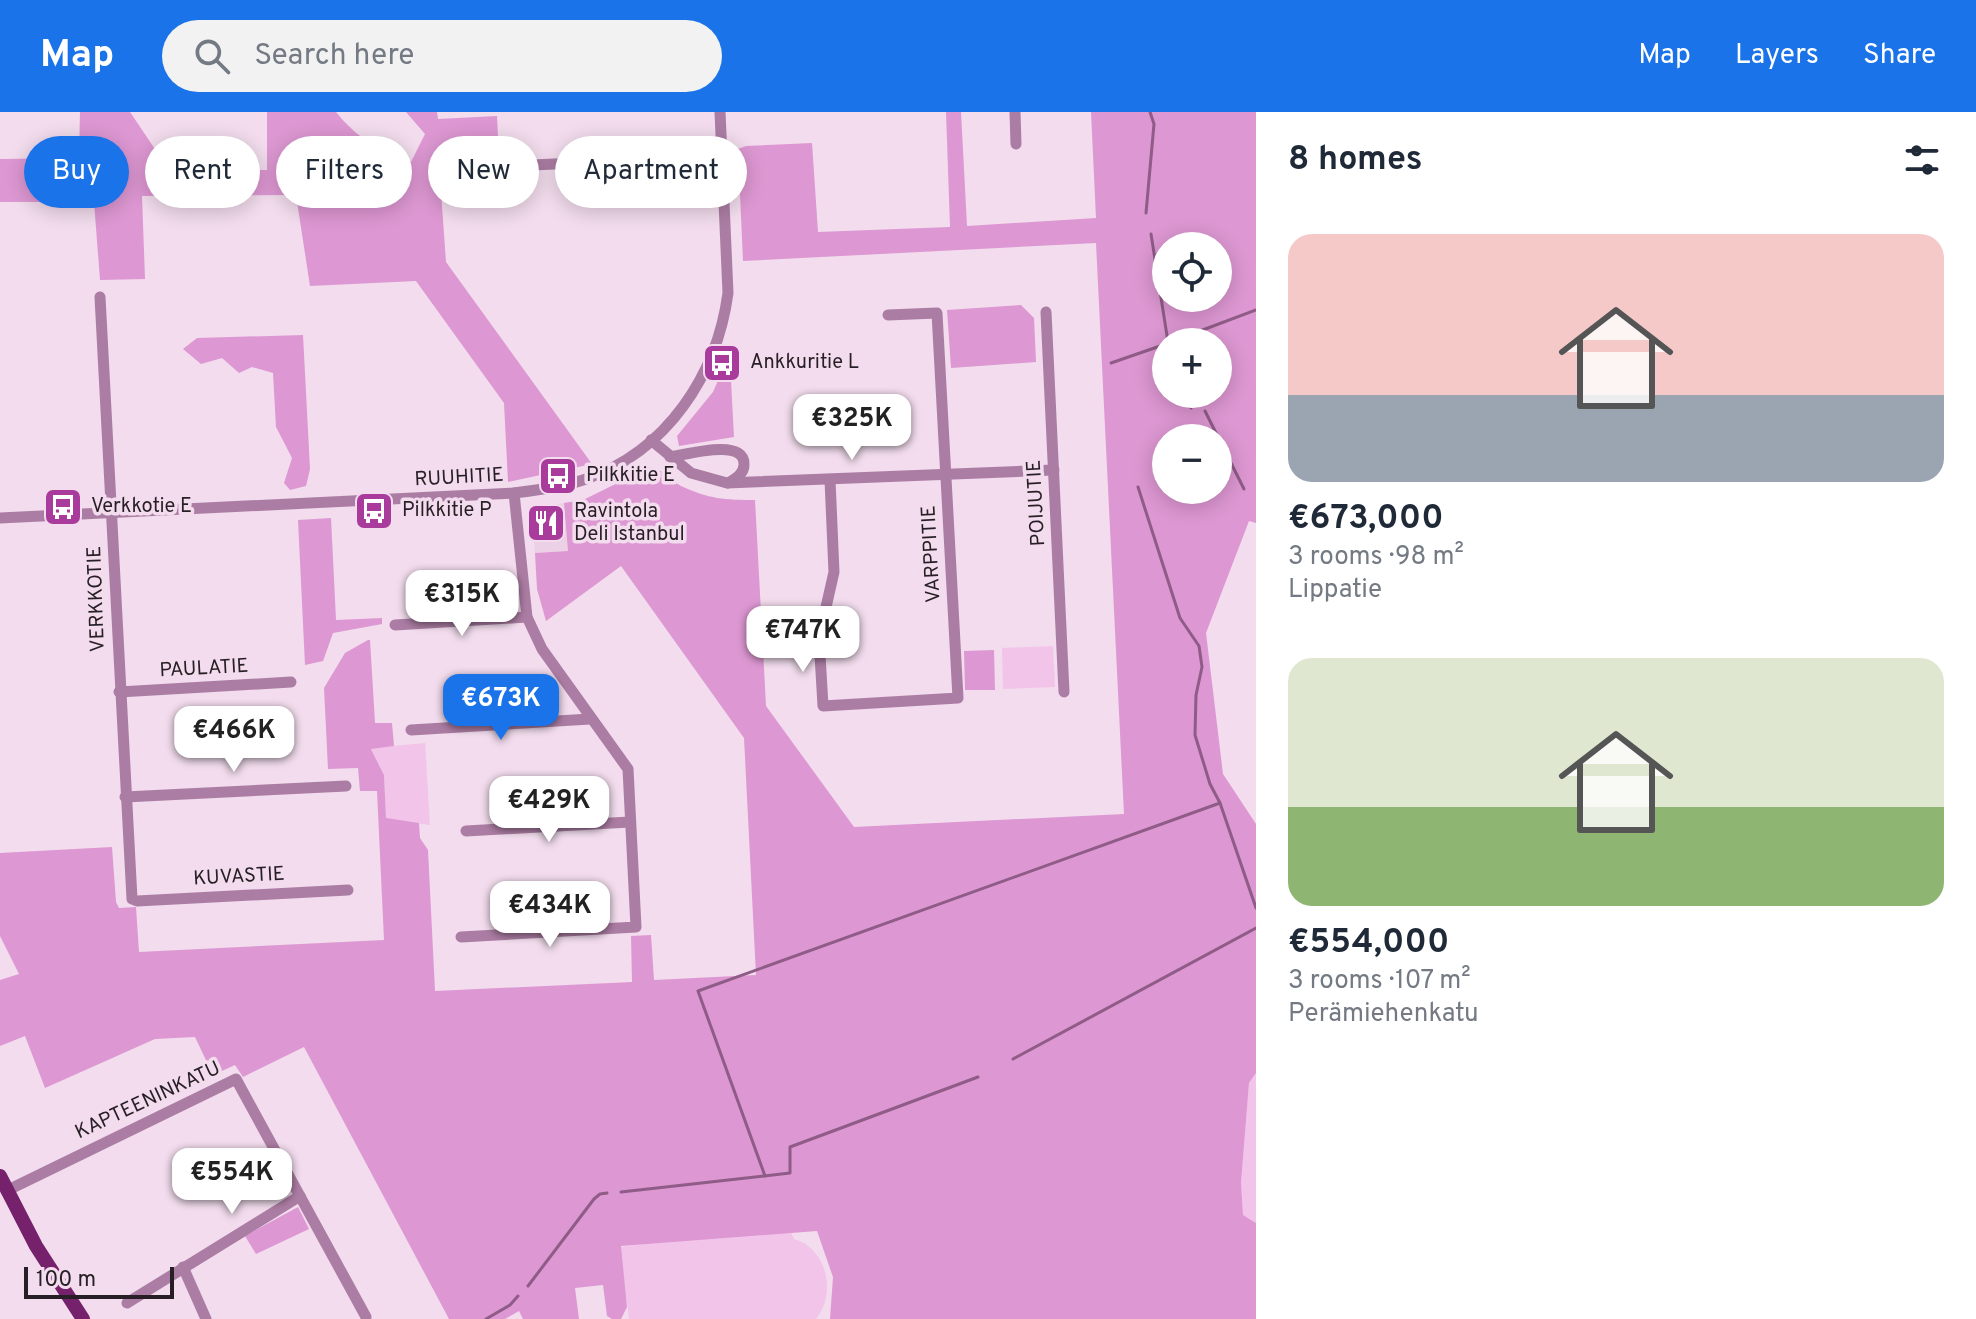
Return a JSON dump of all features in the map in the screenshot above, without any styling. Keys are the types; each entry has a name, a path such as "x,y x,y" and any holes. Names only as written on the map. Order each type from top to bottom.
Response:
{"main road":[{"path":"3,1183 36,1246 83,1319"}],"street":[{"name":"RUUHITIE","path":"720,112 722,136"},
{"path":"1015,112 1016,144"},
{"name":"RUUHITIE","path":"0,518 514,493 585,479 631,457 672,421 690,397 716,351 728,293 725,208"},
{"name":"VERKKOTIE","path":"100,297 132,899"},
{"name":"POIJUTIE","path":"1046,312 1064,692"},
{"name":"VARPPITIE","path":"830,480 834,572 819,638 823,706 958,698 937,313 888,315"},
{"path":"651,440 691,473 727,483 1054,470"},
{"path":"670,457 735,450 742,455 745,464 742,472 727,483"},
{"path":"461,937 636,927 628,769 542,649 527,617 514,493"},
{"path":"395,625 527,617"},
{"name":"PAULATIE","path":"119,692 291,682"},
{"path":"411,730 590,719"},
{"path":"125,797 346,786"},
{"path":"466,831 630,822"},
{"name":"KUVASTIE","path":"132,899 348,890"},
{"name":"KAPTEENINKATU","path":"3,1183 236,1079 366,1317"},
{"path":"127,1303 300,1196"},
{"path":"183,1267 206,1319"}],"shaded area":[{"path":"80,112 130,112 146,136 145,196 142,196 145,279 100,280 94,208 129,208 129,136 79,136"},
{"path":"267,112 336,112 360,136 276,136 276,195 260,195 260,170 267,170"},
{"path":"406,112 437,112 438,119 497,116 498,136 428,136 428,208 442,208 446,262 592,464 508,482 504,403 416,281 310,286 298,208 412,208 412,160 425,134"},
{"path":"946,112 961,112 967,226 1096,218 1091,112 1256,112 1256,523 1249,521 1206,633 1223,774 1256,824 1256,1073 1249,1083 1241,1183 1243,1215 1256,1223 1256,1319 830,1319 833,1277 817,1231 621,1246 627,1307 621,1319 607,1316 603,1285 575,1288 579,1319 523,1319 519,1311 505,1319 449,1319 304,1047 243,1077 235,1065 213,1075 195,1037 155,1039 45,1088 25,1036 0,1046 0,980 19,974 0,936 0,853 112,847 116,902 119,908 136,907 139,952 384,940 377,791 360,791 358,768 328,769 324,688 345,653 368,640 375,723 392,723 394,746 371,749 384,775 386,818 419,823 420,838 428,850 435,991 632,982 631,936 651,935 654,980 756,975 744,738 621,566 546,621 537,589 535,553 568,551 564,503 583,500 650,467 700,494 755,500 766,706 854,827 1124,814 1096,243 743,261 741,208 747,208 747,146 812,143 818,232 950,227"},
{"path":"0,159 24,159 24,202 0,202"},
{"path":"1021,305 1034,318 1036,362 951,368 947,310"},
{"path":"303,335 310,469 306,486 290,490 284,483 292,458 276,427 273,373 252,367 239,373 222,358 201,364 183,349 197,338"},
{"path":"727,360 730,362 734,437 679,446 677,436 713,392"},
{"path":"564,503 568,551 535,553 531,508"},
{"path":"331,518 336,620 382,618 382,624 333,633 323,661 305,665 298,520"},
{"path":"1053,646 1055,687 1003,689 1002,648"},
{"path":"994,650 995,690 965,690 964,651"},
{"path":"425,743 430,825 386,819 384,775 371,748"},
{"path":"1256,1073 1256,1223 1243,1215 1241,1183 1249,1083"},
{"path":"298,1207 309,1229 256,1254 245,1236"},
{"path":"788,1226 794,1239 814,1252 825,1273 826,1297 816,1319 629,1319 620,1247"}],"waterway":[{"path":"1146,213 1154,124 1150,112"},
{"path":"1151,234 1166,328"},
{"path":"1208,328 1256,310"},
{"path":"1111,363 1152,349"},
{"path":"1205,411 1244,489"},
{"path":"1138,487 1180,618 1199,646 1202,667 1196,695 1195,735 1256,908"},
{"path":"765,1176 698,991 1220,803"},
{"path":"1013,1059 1256,928"},
{"path":"621,1192 790,1173 790,1147 978,1077"},
{"path":"528,1286 594,1199 607,1193"},
{"path":"486,1319 510,1305 518,1296"}],"place":[{"name":"Ankkuritie L","path":"722,363"},
{"name":"Pilkkitie E","path":"558,476"},
{"name":"Verkkotie E","path":"63,507"},
{"name":"Pilkkitie P","path":"374,511"},
{"name":"Ravintola Deli Istanbul","path":"546,523"}]}
